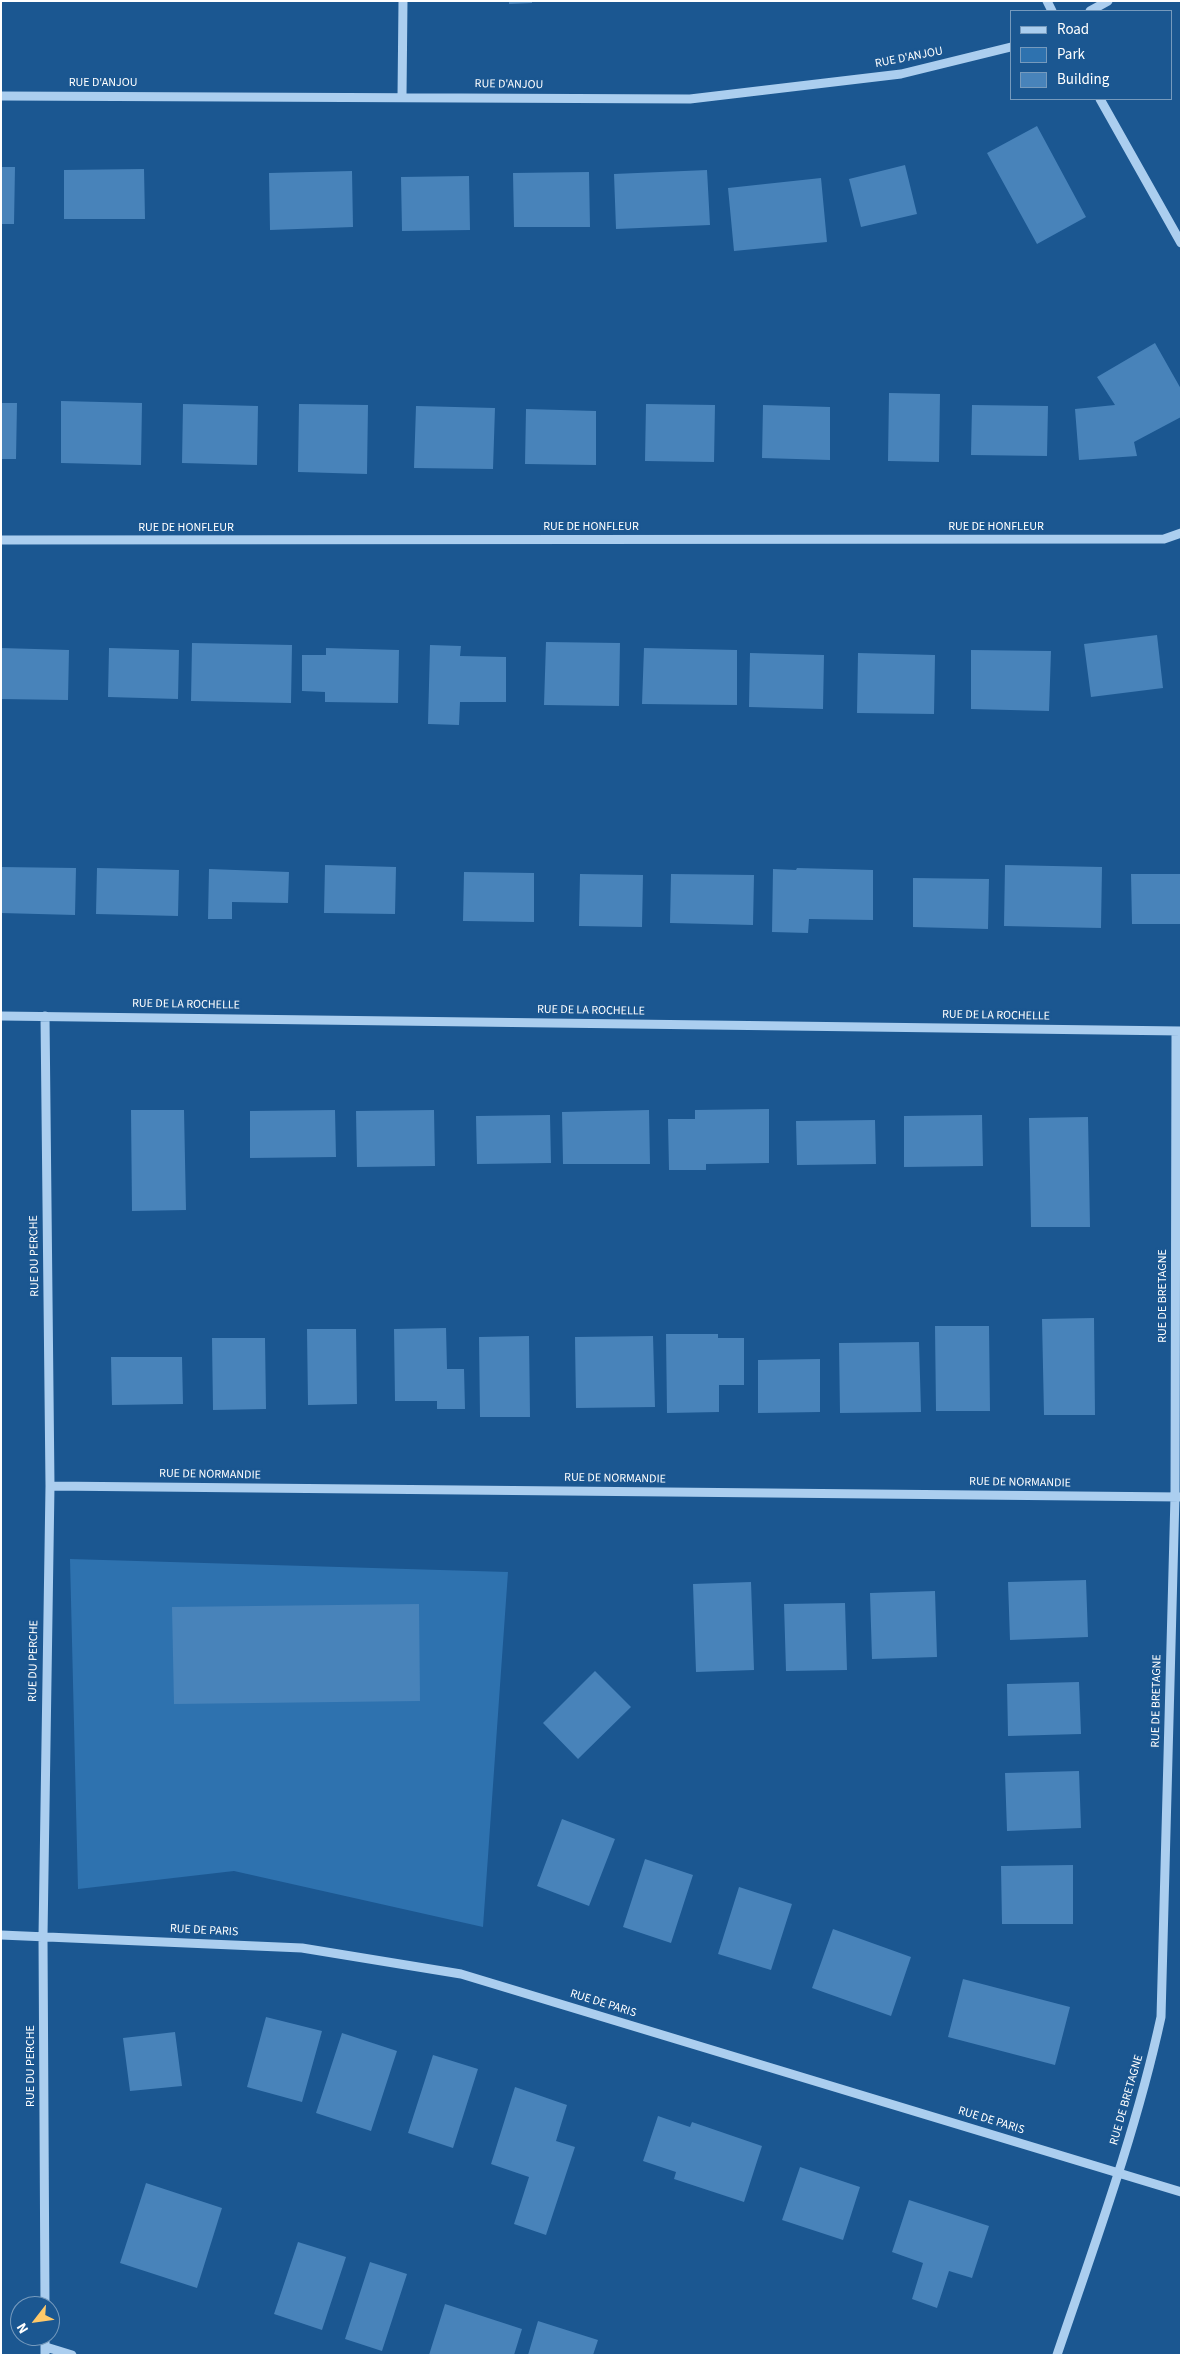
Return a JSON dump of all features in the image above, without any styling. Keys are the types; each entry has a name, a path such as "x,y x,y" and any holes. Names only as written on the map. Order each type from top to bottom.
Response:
{"street":[{"path":"402,96 403,1"},
{"path":"1092,10 1108,1"},
{"name":"RUE D'ANJOU","path":"1,96 402,96 690,99 901,74 1010,47"},
{"path":"1101,100 1181,243"},
{"name":"RUE DE HONFLEUR","path":"1,540 1164,539 1181,533"},
{"name":"RUE DE LA ROCHELLE","path":"1,1016 1179,1031"},
{"name":"RUE DU PERCHE","path":"45,1016 50,1486 43,1936 45,2296"},
{"name":"RUE DE BRETAGNE","path":"1057,2355 1119,2174 1149,2071 1161,2017 1178,1496 1179,1031"},
{"name":"RUE DE NORMANDIE","path":"50,1486 1178,1496"},
{"name":"RUE DE PARIS","path":"1,1935 302,1948 461,1974 1181,2192"},
{"path":"45,2351 72,2355"}],"green space":[{"path":"70,1559 508,1572 483,1927 234,1871 78,1889"}],"building":[{"path":"509,1 532,1 532,3 509,4"},
{"path":"1037,126 1086,217 1037,244 987,153"},
{"path":"905,165 917,214 861,227 849,179"},
{"path":"1,167 15,167 14,224 1,224"},
{"path":"144,169 145,219 64,219 64,170"},
{"path":"707,170 710,225 616,229 614,174"},
{"path":"352,171 353,227 270,230 269,173"},
{"path":"589,172 590,227 514,227 513,173"},
{"path":"469,176 470,230 402,231 401,177"},
{"path":"821,178 827,242 734,251 728,188"},
{"path":"1155,343 1181,389 1181,417 1134,442 1137,456 1079,460 1075,409 1115,405 1097,377"},
{"path":"889,393 940,394 939,462 888,461"},
{"path":"61,401 142,403 141,465 61,463"},
{"path":"1,403 17,403 16,459 1,459"},
{"path":"183,404 258,406 257,465 182,463"},
{"path":"299,404 368,405 367,474 298,472"},
{"path":"646,404 715,405 714,462 645,461"},
{"path":"763,405 830,407 830,460 762,458"},
{"path":"972,405 1048,406 1047,456 971,455"},
{"path":"416,406 495,408 493,469 414,468"},
{"path":"526,409 596,411 596,465 525,464"},
{"path":"1157,635 1163,688 1091,697 1084,644"},
{"path":"546,642 620,643 619,706 544,705"},
{"path":"192,643 292,645 291,703 191,701"},
{"path":"430,645 461,646 460,656 506,657 506,702 460,702 459,725 428,724"},
{"path":"1,648 69,650 68,700 1,699"},
{"path":"109,648 179,650 178,699 108,697"},
{"path":"326,648 399,650 398,703 325,702 325,692 302,691 302,655 326,655"},
{"path":"644,648 737,650 737,705 642,704"},
{"path":"971,650 1051,651 1049,711 971,709"},
{"path":"750,653 824,655 823,709 749,707"},
{"path":"858,653 935,655 934,714 857,713"},
{"path":"325,865 396,867 395,914 324,913"},
{"path":"1005,865 1102,867 1101,928 1004,926"},
{"path":"1,867 76,868 75,915 1,913"},
{"path":"97,868 179,870 178,916 96,914"},
{"path":"797,868 873,870 873,920 809,919 808,933 772,932 773,869 796,870"},
{"path":"209,869 289,872 288,903 232,902 232,919 208,919"},
{"path":"464,872 534,873 534,922 463,921"},
{"path":"580,874 643,875 642,927 579,926"},
{"path":"671,874 754,875 753,925 670,923"},
{"path":"1131,874 1181,874 1181,924 1132,924"},
{"path":"913,878 989,879 988,929 913,927"},
{"path":"769,1109 769,1163 706,1164 706,1170 669,1170 668,1119 695,1119 695,1110"},
{"path":"131,1110 184,1110 186,1210 132,1211"},
{"path":"335,1110 336,1157 250,1158 250,1111"},
{"path":"434,1110 435,1166 357,1167 356,1111"},
{"path":"649,1110 650,1164 563,1164 562,1112"},
{"path":"550,1115 551,1163 477,1164 476,1116"},
{"path":"982,1115 983,1166 904,1167 904,1116"},
{"path":"1088,1117 1090,1227 1031,1227 1029,1118"},
{"path":"875,1120 876,1164 797,1165 796,1121"},
{"path":"1094,1318 1095,1415 1044,1415 1042,1319"},
{"path":"935,1326 989,1326 990,1411 936,1411"},
{"path":"446,1328 447,1369 464,1369 465,1409 437,1409 437,1401 395,1401 394,1329"},
{"path":"307,1329 356,1329 357,1404 308,1405"},
{"path":"666,1334 718,1334 718,1338 744,1338 744,1385 719,1385 719,1412 667,1413"},
{"path":"529,1336 530,1417 480,1417 479,1337"},
{"path":"653,1336 655,1407 576,1408 575,1337"},
{"path":"212,1338 265,1338 266,1409 213,1410"},
{"path":"919,1342 921,1412 840,1413 839,1343"},
{"path":"111,1357 182,1357 183,1404 112,1405"},
{"path":"820,1359 820,1412 758,1413 758,1360"},
{"path":"1086,1580 1088,1637 1010,1640 1008,1582"},
{"path":"751,1582 754,1670 696,1672 693,1584"},
{"path":"935,1591 937,1657 872,1659 870,1593"},
{"path":"845,1603 847,1670 786,1671 784,1604"},
{"path":"419,1604 420,1701 174,1704 172,1607"},
{"path":"595,1671 631,1707 578,1759 543,1723"},
{"path":"1079,1682 1081,1734 1008,1736 1007,1684"},
{"path":"1079,1771 1081,1828 1007,1831 1005,1773"},
{"path":"562,1819 615,1839 589,1906 537,1886"},
{"path":"645,1859 693,1875 671,1943 623,1927"},
{"path":"1073,1865 1073,1924 1002,1924 1001,1866"},
{"path":"739,1887 792,1904 771,1970 718,1954"},
{"path":"833,1929 911,1957 891,2016 812,1988"},
{"path":"963,1979 1070,2007 1055,2065 948,2037"},
{"path":"266,2017 322,2031 302,2102 247,2087"},
{"path":"175,2032 182,2086 130,2091 123,2038"},
{"path":"342,2033 397,2051 371,2131 316,2113"},
{"path":"433,2055 478,2069 453,2148 408,2133"},
{"path":"515,2087 567,2105 556,2141 575,2147 546,2235 514,2224 529,2177 491,2164"},
{"path":"658,2116 690,2127 692,2122 762,2146 744,2202 674,2179 676,2172 643,2161"},
{"path":"800,2167 860,2187 843,2240 782,2220"},
{"path":"146,2183 222,2208 197,2288 120,2263"},
{"path":"909,2200 989,2226 972,2278 949,2271 937,2308 912,2299 923,2263 892,2252"},
{"path":"298,2242 346,2257 322,2330 274,2314"},
{"path":"370,2262 407,2274 382,2351 345,2339"},
{"path":"445,2304 522,2329 514,2355 429,2355"},
{"path":"538,2321 598,2340 593,2355 528,2355"}]}
